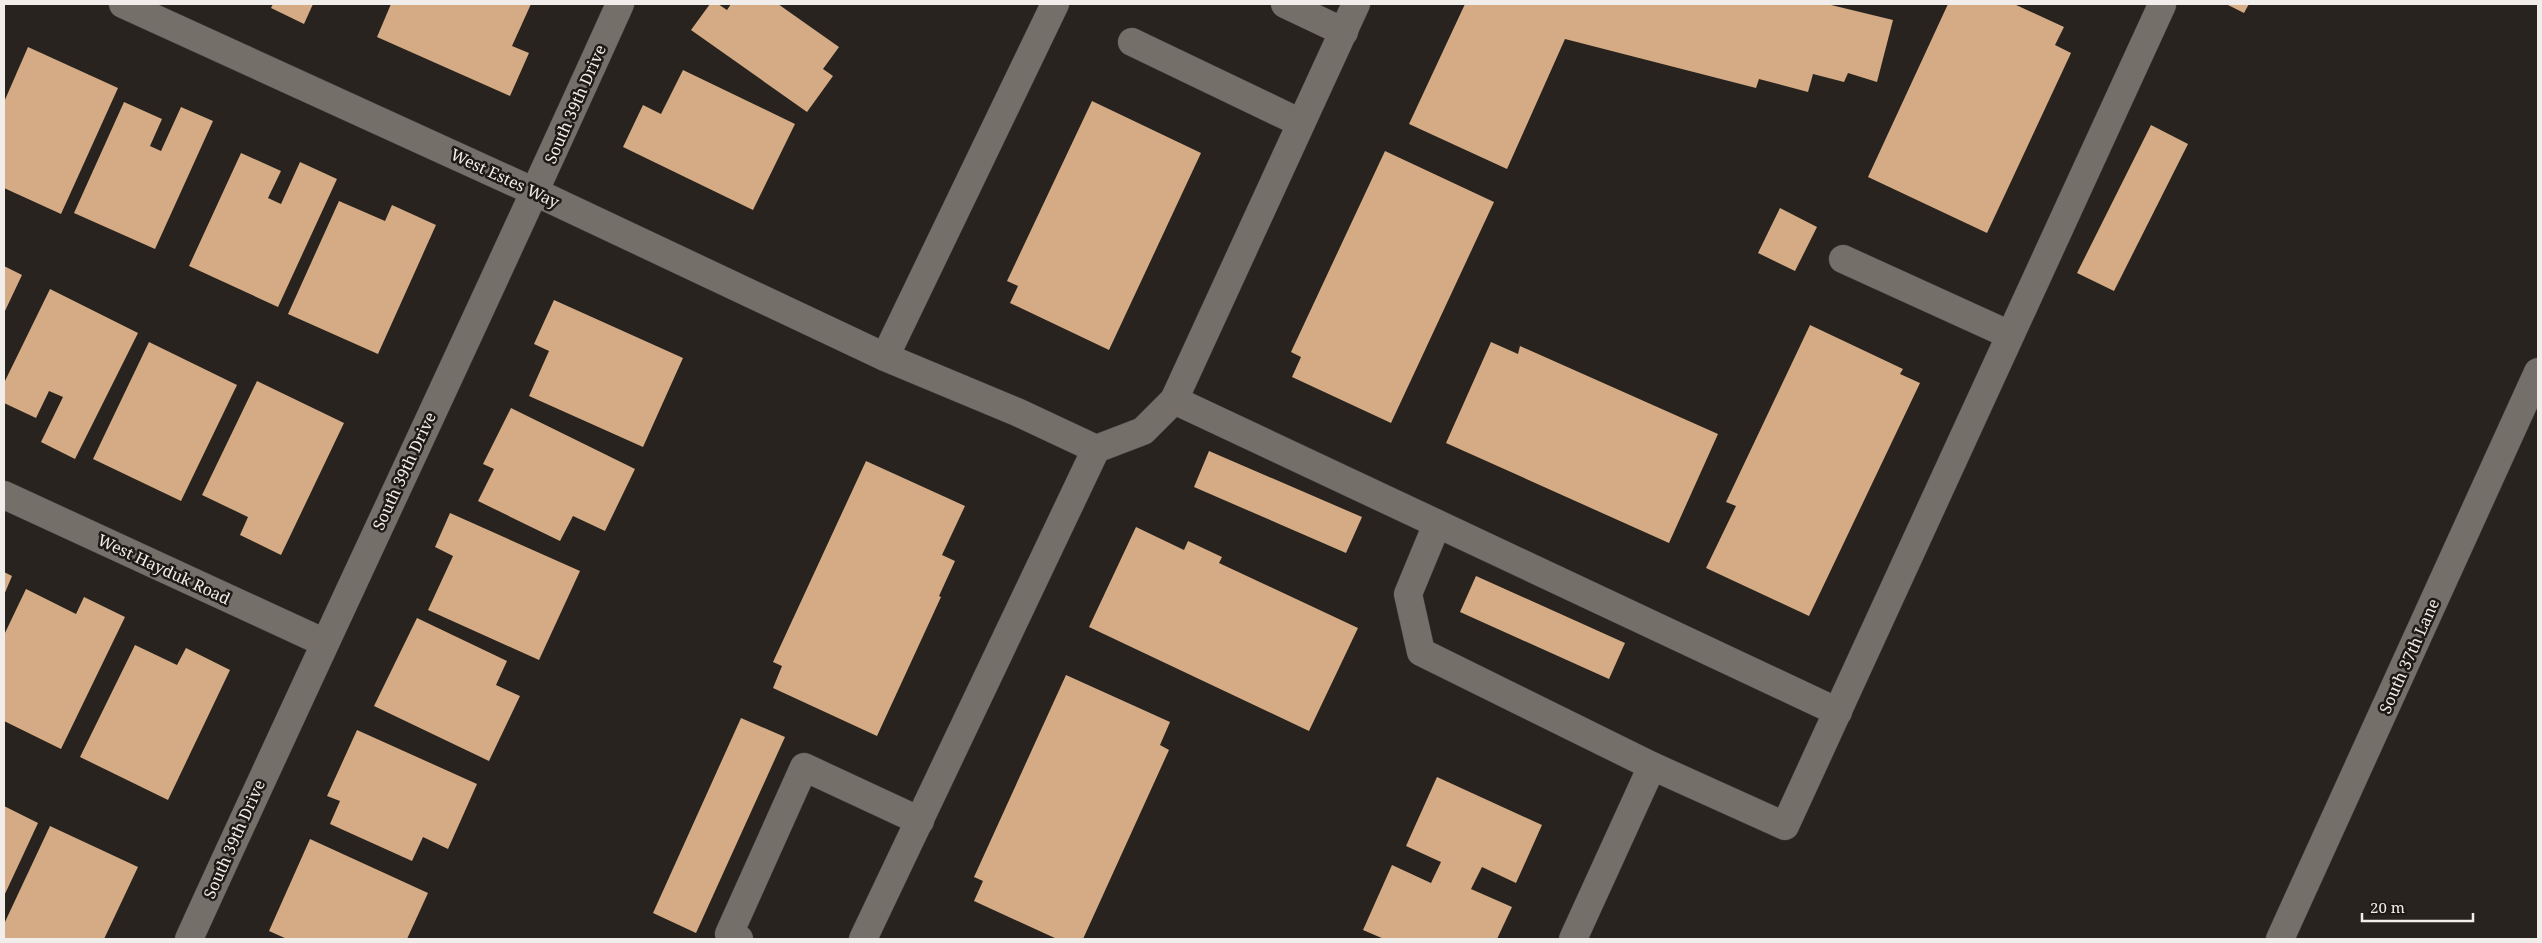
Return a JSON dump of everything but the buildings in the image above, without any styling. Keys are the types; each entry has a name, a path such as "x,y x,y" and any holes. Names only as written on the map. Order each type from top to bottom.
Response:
{"street":[{"name":"West Estes Way","path":"123,4 535,192 885,357 1017,412 1096,449"},
{"name":"South 39th Drive","path":"189,939 323,642 535,192 620,4"},
{"path":"885,357 1055,4"},
{"path":"1284,4 1344,32"},
{"path":"863,939 1096,449 1143,431 1174,400 1356,4"},
{"path":"1437,524 1408,594 1421,652 1652,766 1785,826 2161,4"},
{"path":"1132,42 1301,123"},
{"path":"1843,259 2010,335"},
{"name":"South 37th Lane","path":"2280,939 2538,372"},
{"path":"1174,400 1838,712"},
{"name":"West Hayduk Road","path":"4,495 323,642"},
{"path":"1573,939 1652,766"},
{"path":"739,939 729,934 804,767 920,820"}]}
